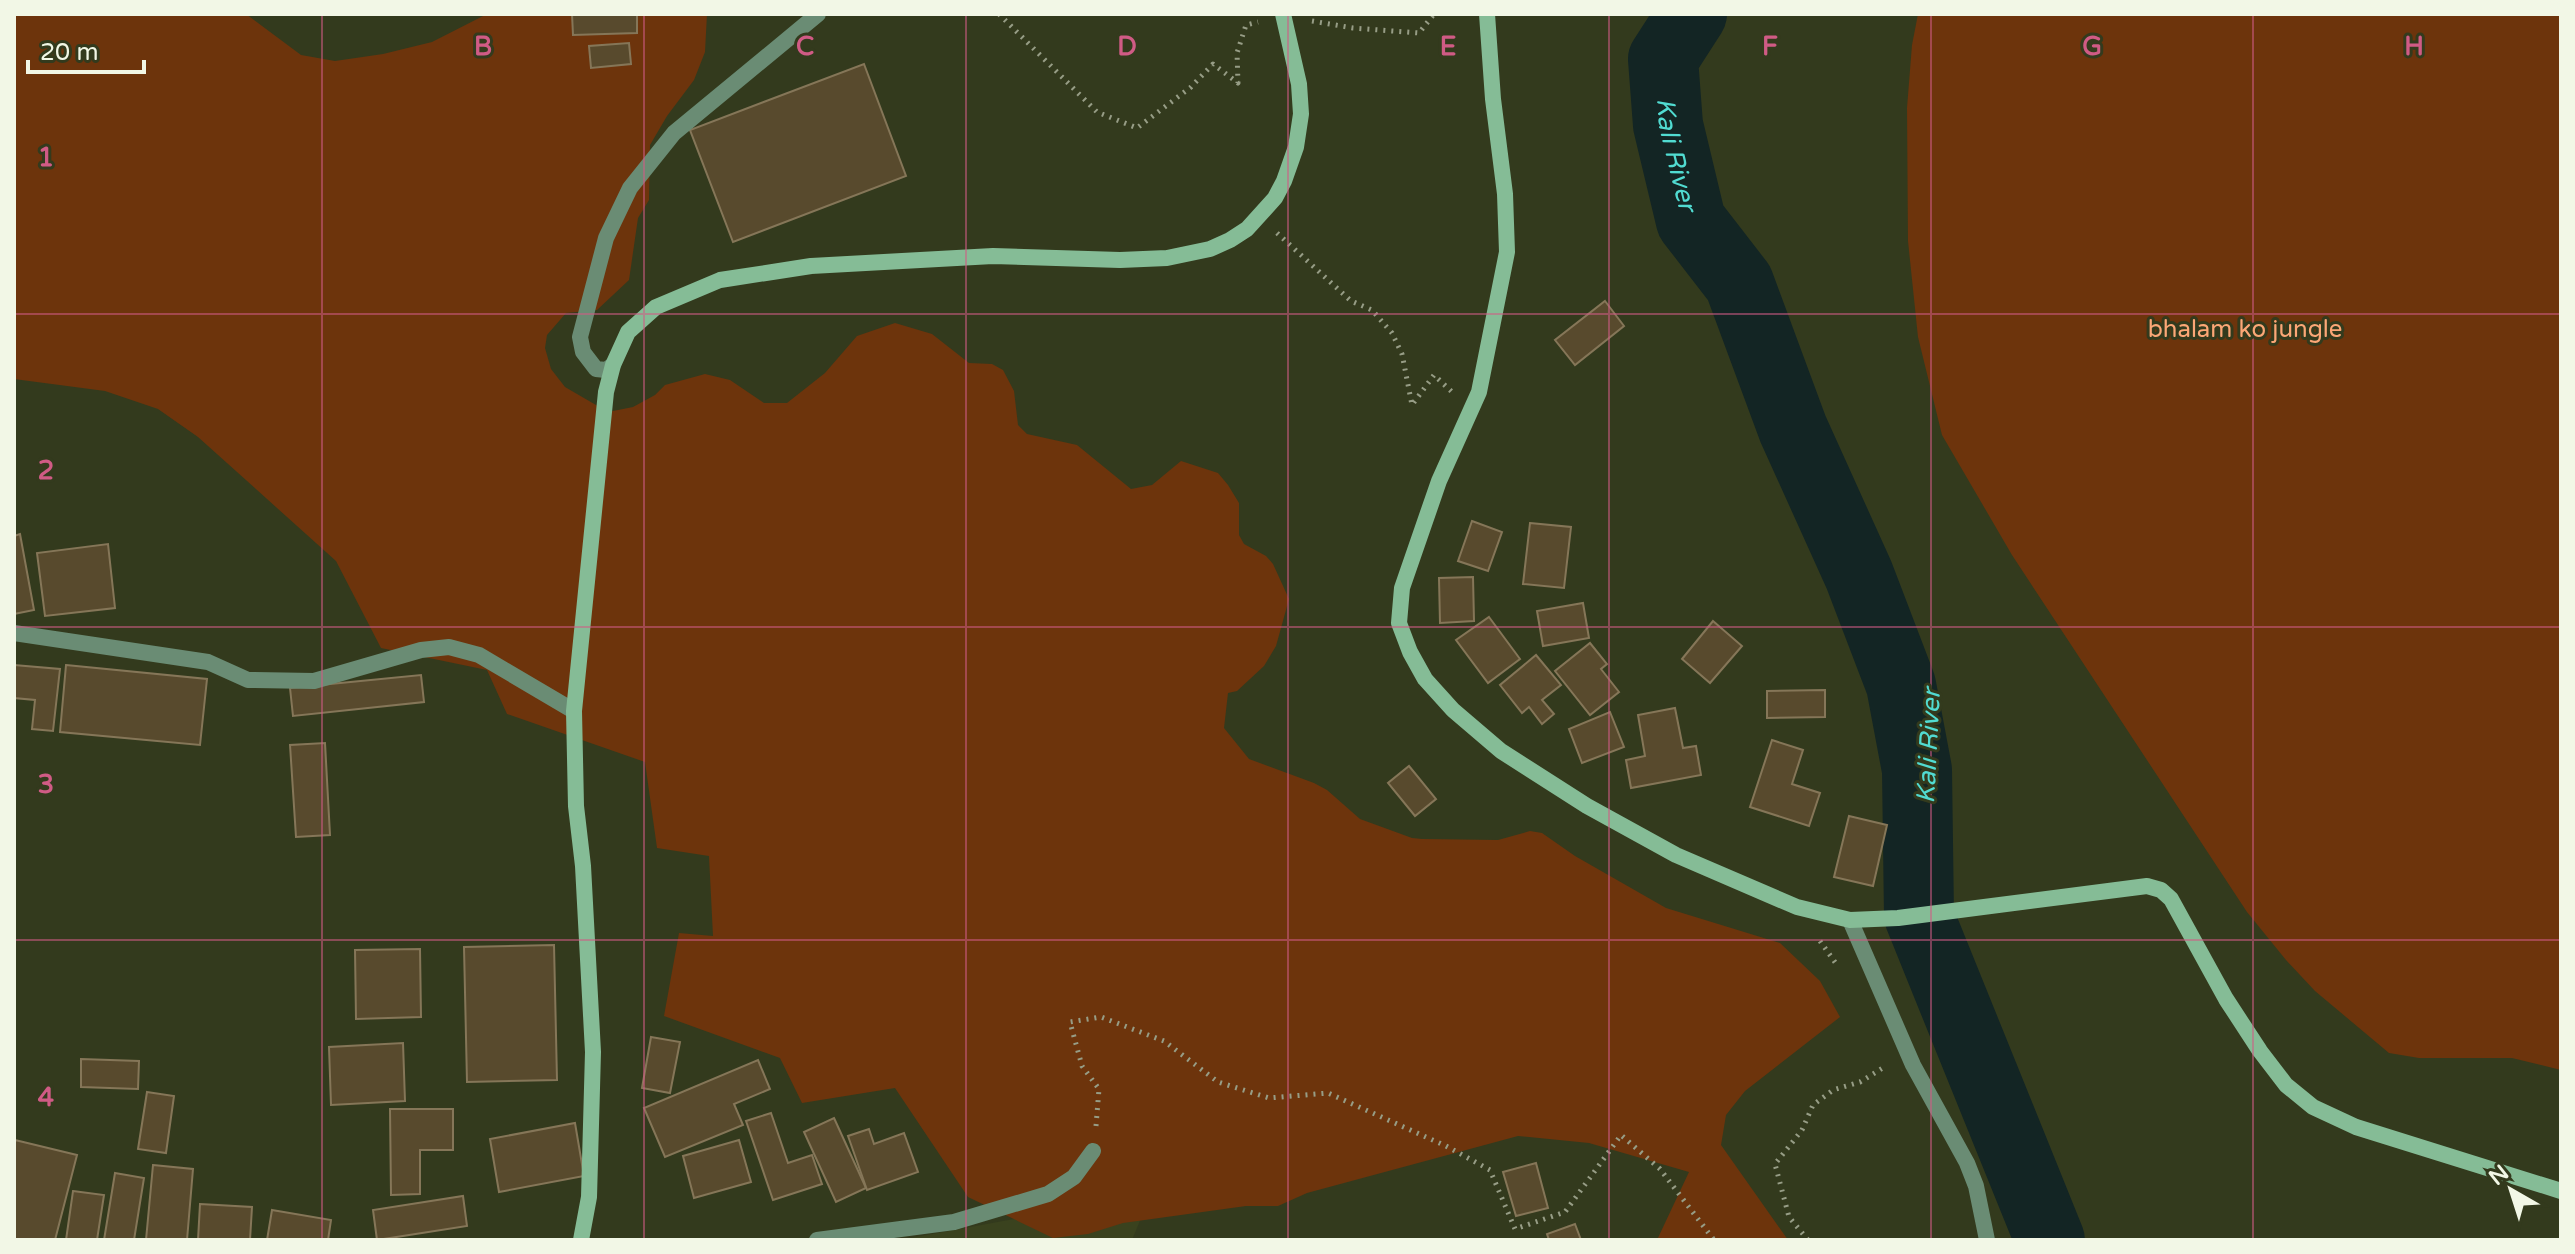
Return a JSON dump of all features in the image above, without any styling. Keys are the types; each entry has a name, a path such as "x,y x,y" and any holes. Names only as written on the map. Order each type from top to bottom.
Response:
{"main road":[{"path":"1487,14 1493,99 1505,194 1507,252 1479,392 1439,481 1402,588 1399,623 1425,679 1453,710 1501,751 1587,806 1676,855 1797,907 1850,920 1898,918 2147,886 2161,890 2171,899 2226,999 2260,1051 2286,1085 2313,1107 2356,1127 2561,1191"},
{"path":"581,1240 589,1197 593,1052 583,866 576,806 574,711 606,392 613,365 628,332 656,307 720,280 811,266 993,256 1120,260 1167,258 1210,249 1230,240 1247,229 1275,198 1284,181 1298,136 1301,114 1299,84 1284,19"}],"street":[{"path":"613,365 606,370 596,369 583,352 580,337 606,238 630,188 674,133 818,14"},
{"path":"14,633 208,662 248,680 314,681 421,650 449,647 479,655 574,711"},
{"path":"1850,920 1913,1065 1967,1163 1976,1186 1987,1240"},
{"path":"817,1240 954,1222 1048,1194 1074,1177 1093,1151"}],"path":[{"path":"999,14 1097,112 1137,128 1191,87 1213,64 1238,83 1237,53 1246,25 1284,19 1419,33 1434,14"},
{"path":"1259,216 1351,301 1372,310 1392,333 1402,354 1412,405 1434,375 1471,409"},
{"path":"1797,907 1841,971"},
{"path":"1093,1151 1099,1089 1082,1066 1070,1022 1101,1017 1164,1041 1218,1082 1269,1098 1328,1093 1446,1146 1490,1170 1515,1229 1565,1212 1621,1135 1660,1169 1714,1240"},
{"path":"1808,1240 1789,1217 1775,1164 1802,1130 1813,1105 1833,1090 1860,1082 1890,1063"}],"shaded area":[{"path":"1151,1194 1132,1240 900,1240"}],"green space":[{"path":"14,14 246,14 301,55 335,61 432,42 487,14 707,14 705,52 694,80 650,145 649,200 638,218 629,280 597,310 566,313 547,335 545,348 551,369 565,387 608,412 633,407 655,395 665,385 705,374 730,380 764,403 787,403 825,373 857,336 895,323 932,334 969,363 992,364 1003,370 1014,391 1018,425 1027,434 1077,445 1131,489 1152,485 1181,461 1218,473 1239,503 1239,535 1244,544 1266,556 1273,564 1289,599 1276,646 1264,666 1237,691 1228,693 1224,728 1249,759 1314,783 1327,790 1360,819 1412,838 1498,840 1530,831 1542,833 1575,856 1666,908 1780,943 1820,981 1840,1017 1745,1091 1726,1115 1721,1145 1788,1240 1657,1240 1689,1172 1589,1143 1518,1136 1307,1193 1278,1206 1246,1206 1123,1223 1088,1234 1053,1238 968,1197 895,1088 802,1103 780,1058 664,1016 679,933 713,936 709,856 657,848 645,762 507,714 487,670 381,648 336,561 198,437 158,409 105,391 14,379"},
{"name":"bhalam ko jungle","path":"1918,14 2561,14 2561,1070 2512,1058 2419,1058 2389,1053 2315,991 2247,912 2012,555 1942,435 1918,337 1908,241 1907,108"}],"building":[{"path":"572,14 637,14 637,33 573,35"},
{"path":"629,43 631,64 591,68 589,46"},
{"path":"864,64 906,176 733,242 690,130"},
{"path":"1605,301 1624,326 1575,365 1555,340"},
{"path":"1472,521 1502,532 1488,571 1458,561"},
{"path":"1530,523 1571,527 1564,588 1523,584"},
{"path":"20,534 34,610 14,614 14,536"},
{"path":"108,544 115,608 45,616 37,553"},
{"path":"1473,577 1474,621 1440,623 1439,578"},
{"path":"1583,603 1589,638 1543,646 1537,611"},
{"path":"1489,617 1520,659 1488,683 1456,640"},
{"path":"1713,621 1742,646 1710,683 1682,659"},
{"path":"1590,643 1607,664 1601,669 1619,692 1590,715 1555,671"},
{"path":"1536,655 1561,685 1542,700 1554,714 1542,724 1529,707 1522,713 1500,685"},
{"path":"14,665 60,669 53,731 32,729 35,700 14,698"},
{"path":"66,665 207,679 200,745 60,732"},
{"path":"421,675 424,702 293,716 290,688"},
{"path":"1825,690 1825,717 1767,718 1767,691"},
{"path":"1675,708 1683,748 1696,746 1701,775 1631,788 1626,760 1645,756 1638,715"},
{"path":"1610,712 1624,747 1582,763 1569,729"},
{"path":"1772,740 1803,750 1792,784 1820,793 1809,826 1750,807"},
{"path":"325,743 330,835 296,837 290,745"},
{"path":"1409,766 1436,799 1415,816 1388,783"},
{"path":"1849,816 1887,825 1873,886 1834,877"},
{"path":"554,945 557,1080 467,1082 464,947"},
{"path":"420,949 421,1017 356,1019 355,950"},
{"path":"651,1037 680,1042 670,1093 642,1088"},
{"path":"403,1043 405,1101 331,1105 329,1047"},
{"path":"81,1059 139,1061 138,1089 81,1087"},
{"path":"758,1060 770,1089 734,1104 743,1125 665,1157 644,1108"},
{"path":"147,1092 174,1096 166,1153 138,1149"},
{"path":"390,1109 453,1109 453,1150 420,1150 420,1194 391,1195"},
{"path":"771,1113 788,1163 812,1155 822,1184 773,1200 746,1121"},
{"path":"834,1118 866,1188 836,1202 804,1132"},
{"path":"575,1123 584,1176 499,1192 490,1139"},
{"path":"869,1129 874,1144 904,1133 918,1172 867,1190 848,1136"},
{"path":"15,1140 77,1155 55,1240 14,1240"},
{"path":"739,1140 751,1182 694,1198 683,1156"},
{"path":"1536,1163 1548,1208 1516,1216 1503,1172"},
{"path":"153,1165 193,1169 187,1240 146,1240"},
{"path":"115,1173 144,1178 134,1240 104,1240"},
{"path":"73,1191 104,1195 97,1240 66,1240"},
{"path":"463,1196 467,1226 377,1240 373,1210"},
{"path":"200,1204 252,1207 250,1240 198,1240"},
{"path":"272,1210 331,1220 328,1240 267,1240"},
{"path":"1575,1224 1581,1240 1549,1240 1547,1234"}],"waterway":[{"name":"Kali River","path":"1692,14 1663,59 1668,125 1691,221 1739,283 1793,429 1859,575 1901,685 1917,770 1919,916 2050,1240"}]}
